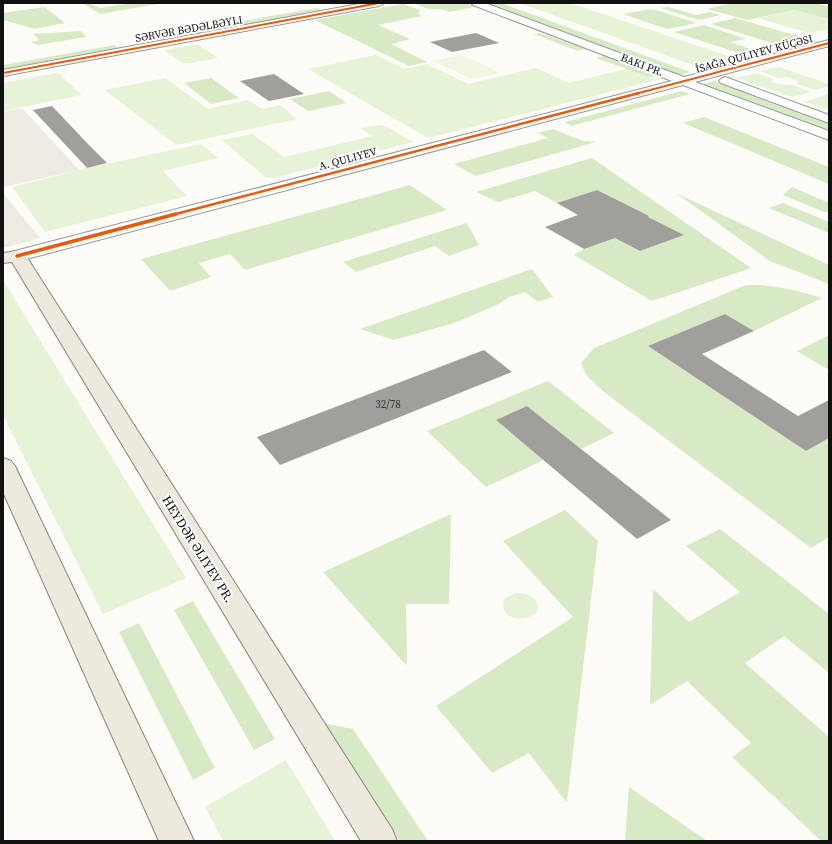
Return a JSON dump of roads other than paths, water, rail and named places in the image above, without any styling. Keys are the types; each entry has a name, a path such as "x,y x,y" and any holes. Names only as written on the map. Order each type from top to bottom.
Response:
{"main road":[{"name":"HEYDƏR ƏLIYEV PR.","path":"10,257 380,841"},
{"path":"3,466 177,841"}],"street":[{"name":"SƏRVƏR BƏDƏLBƏYLI","path":"3,73 379,3"},
{"path":"476,3 829,136"},
{"name":"İSAĞA QULIYEV KÜÇƏSI","path":"684,82 829,43"},
{"path":"687,67 829,119"},
{"name":"A. QULIYEV","path":"10,257 430,146 684,82"}]}
